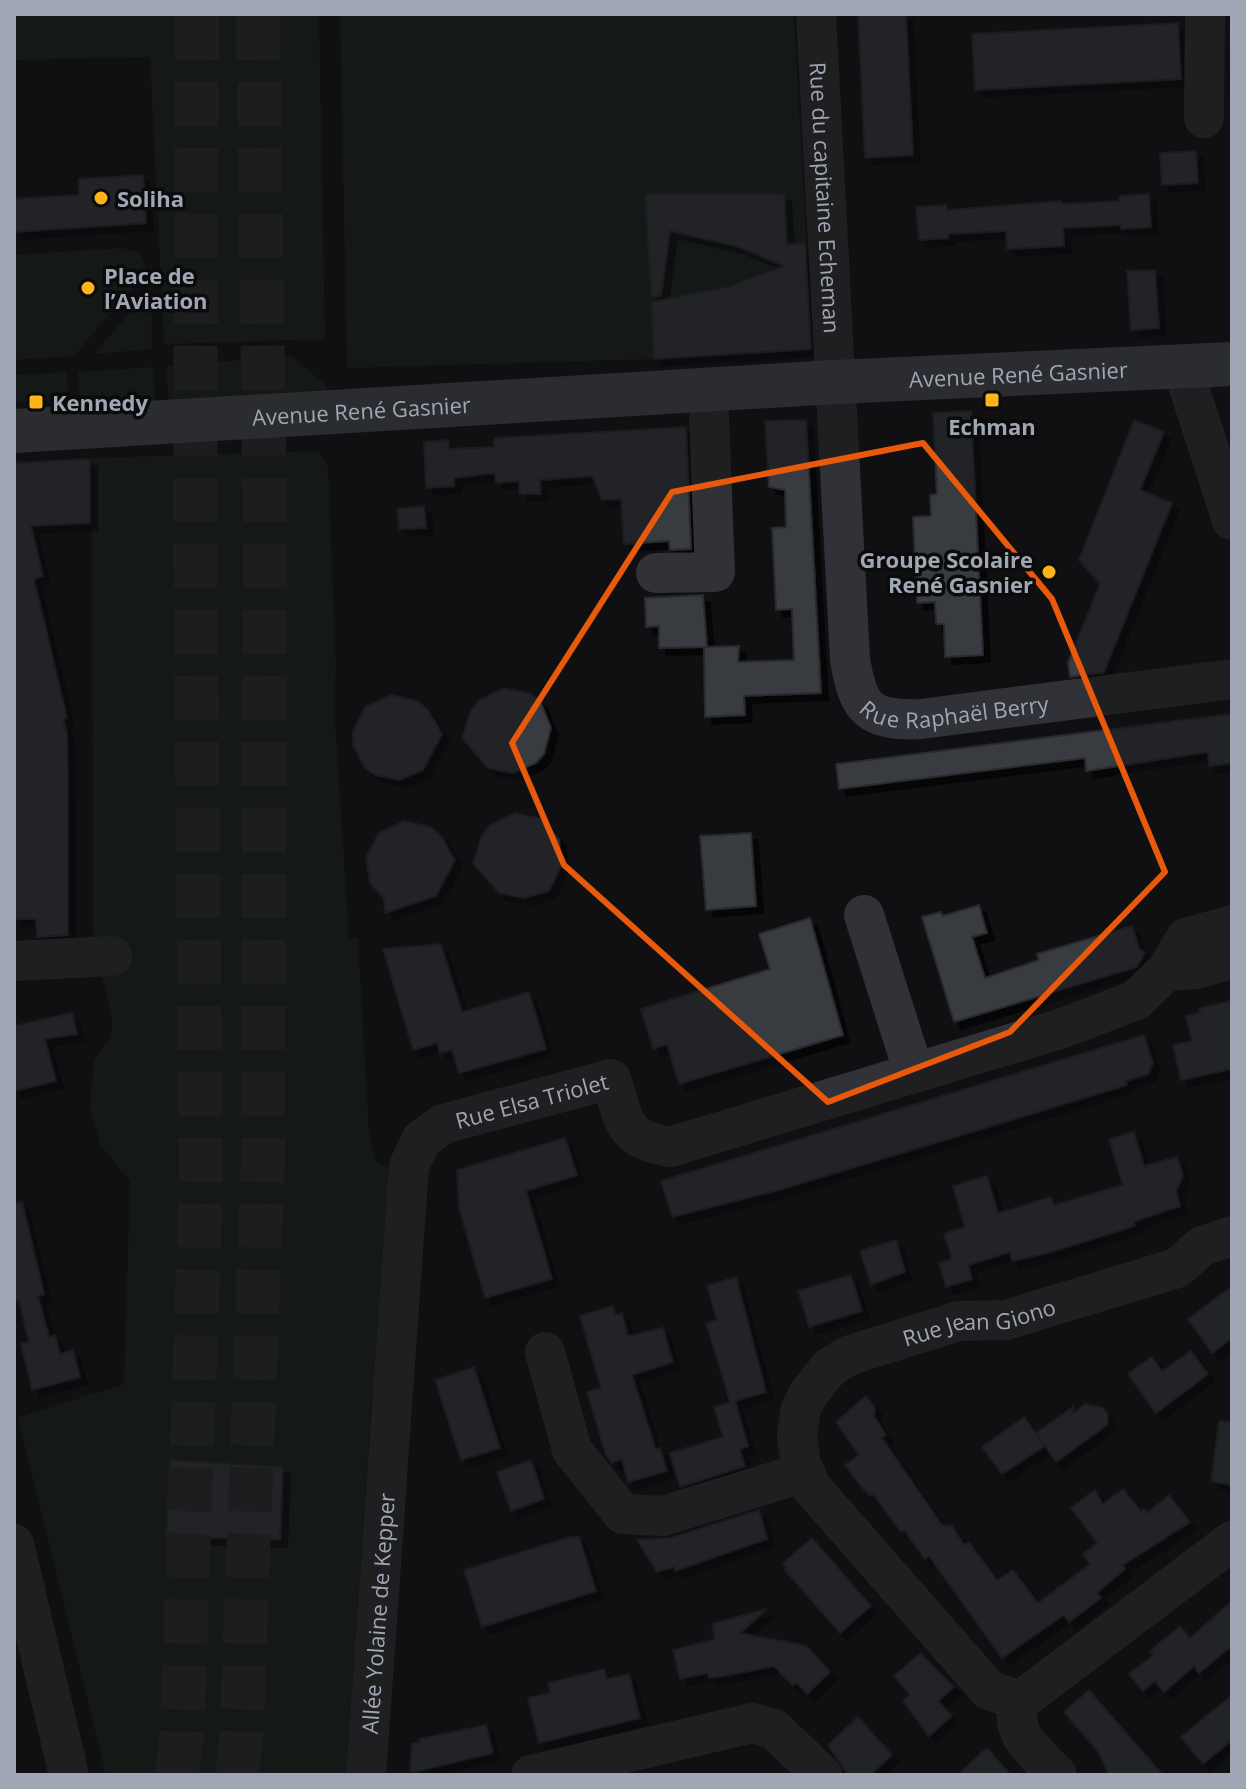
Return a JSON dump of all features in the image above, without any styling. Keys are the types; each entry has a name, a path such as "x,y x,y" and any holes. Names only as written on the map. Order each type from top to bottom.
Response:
{"main road":[{"name":"Avenue René Gasnier","path":"14,431 835,382 1232,364"}],"street":[{"name":"Rue du capitaine Echeman","path":"816,14 835,382"},
{"path":"1204,118 1205,14"},
{"path":"1182,366 1232,520"},
{"name":"Rue Raphaël Berry","path":"835,382 850,659 860,702 876,715 895,720 921,719 1232,679"},
{"path":"656,573 715,572 708,391"},
{"path":"864,915 914,1073"},
{"name":"Rue Elsa Triolet","path":"388,1453 409,1166 421,1140 443,1124 611,1079 625,1122 643,1143 670,1147 1063,1028 1136,1000 1166,971 1186,938 1232,925"},
{"path":"14,961 112,956"},
{"path":"1166,971 1196,969 1232,959"},
{"name":"Rue Jean Giono","path":"1020,1701 989,1690 977,1678 812,1488 797,1436 801,1408 830,1367 850,1355 959,1321 1006,1320 1177,1268 1202,1246 1232,1236"},
{"path":"545,1352 572,1450 623,1514 663,1516 805,1472"},
{"name":"Allée Yolaine de Kepper","path":"366,1775 388,1453"},
{"path":"1057,1775 1024,1740 1018,1728 1015,1718 1020,1701 1232,1541"},
{"path":"14,1544 69,1775"},
{"path":"531,1775 752,1723 774,1729 822,1775"}],"highlighted area":[{"path":"923,443 1052,599 1165,872 1010,1032 828,1102 564,865 512,743 672,492"}],"shaded area":[{"path":"14,14 319,14 325,339 164,344 150,57 14,60"},
{"path":"340,14 794,14 812,349 654,359 347,368"},
{"path":"122,248 140,253 147,270 74,356 14,360 14,255"},
{"path":"151,288 152,349 94,354"},
{"path":"292,356 325,384 326,394 169,403 166,366"},
{"path":"153,367 155,401 80,404 78,372"},
{"path":"66,372 69,395 64,400 14,402 14,375"},
{"path":"318,451 328,466 336,666 334,703 349,939 358,938 369,1134 376,1162 398,1171 384,1325 372,1397 346,1775 106,1775 18,1418 124,1384 130,1181 100,1144 90,1107 94,1060 111,1038 112,1016 93,944 92,458"}],"building":[{"path":"858,14 906,14 913,155 865,158"},
{"path":"1178,23 1181,79 975,90 972,34"},
{"path":"1196,151 1198,183 1162,185 1160,153"},
{"path":"143,175 146,223 14,232 14,199 79,195 79,179"},
{"path":"645,194 784,194 787,244 805,243 811,349 654,359 651,302 727,287 784,266 736,246 670,231 661,296 651,296"},
{"path":"1149,194 1151,227 1063,228 1064,246 1007,249 1006,231 948,234 948,238 919,240 916,207 946,205 947,210 1061,201 1062,204 1120,201 1119,196"},
{"path":"1155,270 1159,328 1131,330 1127,271"},
{"path":"971,411 983,655 945,657 944,624 936,624 935,602 917,603 913,517 931,516 930,495 937,494 933,413"},
{"path":"806,420 821,693 744,696 745,715 705,717 704,647 739,646 738,662 794,660 792,609 776,610 772,528 786,527 785,490 769,487 765,421"},
{"path":"1134,420 1164,432 1140,490 1172,503 1104,672 1070,677 1068,663 1100,584 1079,560"},
{"path":"686,427 691,549 670,550 669,541 624,544 621,499 602,500 592,476 540,480 541,494 520,494 519,481 496,483 495,473 454,478 454,486 426,488 424,442 448,440 449,449 494,447 494,438"},
{"path":"90,459 90,523 31,526 43,576 34,579 67,718 63,719 67,733 68,935 37,937 36,919 14,919 14,463"},
{"path":"424,506 426,528 399,529 397,509"},
{"path":"703,595 707,647 659,648 659,626 646,627 645,598"},
{"path":"504,688 531,694 541,703 551,728 544,754 536,763 513,773 488,768 462,738 471,711 479,700"},
{"path":"391,695 417,701 428,710 442,734 423,770 399,780 375,775 365,768 353,745 353,731 365,707"},
{"path":"1232,714 1232,763 1209,766 1208,752 1086,771 1085,758 839,789 836,764"},
{"path":"515,813 542,819 559,840 561,866 549,891 524,898 499,893 473,863 482,836 490,825"},
{"path":"404,821 430,827 441,836 455,860 436,896 385,913 384,898 370,883 366,857 379,833"},
{"path":"751,833 756,906 706,910 700,836"},
{"path":"979,905 987,933 972,937 985,978 1039,960 1037,954 1132,926 1139,949 1145,952 1137,967 954,1022 922,917 941,912 943,916"},
{"path":"810,918 843,1035 679,1084 667,1044 653,1049 641,1009 770,969 759,934"},
{"path":"441,944 462,1012 529,992 546,1049 459,1073 452,1050 440,1053 437,1043 413,1050 383,949"},
{"path":"1232,1001 1232,1069 1181,1080 1173,1045 1192,1041 1186,1016 1200,1013 1199,1008"},
{"path":"72,1013 77,1034 45,1039 56,1081 14,1091 14,1026"},
{"path":"1144,1035 1153,1063 1148,1074 1126,1081 1127,1085 779,1190 672,1217 661,1181"},
{"path":"1134,1132 1144,1166 1177,1157 1183,1176 1176,1191 1180,1206 1133,1222 1135,1226 1051,1252 1012,1261 1010,1252 968,1265 972,1279 946,1287 939,1263 952,1259 944,1234 965,1227 953,1186 987,1176 998,1213 1051,1197 1054,1205 1123,1185 1109,1139"},
{"path":"565,1138 577,1175 526,1191 552,1279 485,1298 459,1208 457,1170"},
{"path":"22,1202 44,1294 38,1296 49,1337 55,1335 60,1354 73,1350 80,1377 32,1390 21,1344 29,1342 19,1300 14,1302 14,1203"},
{"path":"896,1240 905,1272 871,1285 860,1251"},
{"path":"851,1275 862,1311 809,1327 798,1291"},
{"path":"736,1277 766,1392 735,1401 748,1446 740,1449 745,1466 680,1487 670,1453 723,1437 714,1407 730,1402 706,1323 717,1320 707,1286"},
{"path":"1232,1286 1232,1338 1212,1353 1188,1319"},
{"path":"613,1306 615,1315 622,1313 628,1336 663,1328 673,1362 632,1375 656,1450 660,1448 667,1471 628,1482 622,1459 612,1463 606,1455 587,1392 601,1388 580,1316"},
{"path":"1191,1351 1208,1374 1156,1413 1128,1374 1152,1357 1162,1371"},
{"path":"474,1367 500,1448 461,1460 435,1380"},
{"path":"866,1396 875,1408 874,1416 886,1435 882,1438 942,1525 952,1526 964,1545 969,1542 997,1580 1013,1570 1038,1603 1090,1564 1083,1554 1097,1543 1071,1508 1095,1490 1103,1504 1123,1489 1141,1511 1144,1509 1147,1513 1169,1495 1190,1522 1123,1565 1125,1569 1097,1593 1101,1598 1069,1622 1064,1615 1002,1658 929,1556 925,1559 904,1530 901,1532 873,1494 870,1496 845,1465 859,1455 836,1422"},
{"path":"1085,1404 1103,1408 1108,1415 1107,1425 1056,1462 1036,1433 1073,1407 1072,1414"},
{"path":"1024,1417 1045,1446 1002,1474 982,1447"},
{"path":"1219,1421 1232,1422 1232,1485 1211,1481"},
{"path":"170,1460 283,1467 280,1540 166,1536"},
{"path":"531,1460 544,1499 511,1511 497,1472"},
{"path":"759,1510 767,1539 675,1571 674,1567 657,1572 637,1540 670,1538"},
{"path":"570,1537 579,1537 596,1591 482,1627 464,1570"},
{"path":"812,1538 871,1606 840,1633 784,1569 787,1567 783,1563"},
{"path":"1232,1601 1232,1646 1199,1673 1194,1666 1164,1692 1155,1681 1143,1691 1129,1674 1154,1655 1150,1651 1180,1626 1190,1638"},
{"path":"767,1609 740,1633 807,1646 830,1672 807,1694 797,1683 793,1686 774,1666 724,1676 709,1678 708,1673 680,1679 673,1650 715,1639 712,1624"},
{"path":"920,1653 954,1687 938,1701 952,1716 929,1736 903,1701 910,1695 894,1676"},
{"path":"604,1669 607,1679 629,1674 640,1718 539,1743 528,1698 550,1693 548,1683"},
{"path":"1089,1690 1163,1775 1109,1775 1097,1750 1064,1712"},
{"path":"1232,1695 1232,1740 1203,1764 1181,1737"},
{"path":"858,1717 892,1755 870,1775 848,1775 828,1745"},
{"path":"486,1725 493,1753 410,1773 412,1744 420,1742 419,1739"},
{"path":"987,1748 1011,1775 957,1775"}],"tunnel":[{"path":"176,1775 182,1736 201,1181 195,523 197,14"},
{"path":"236,1775 241,1745 263,1157 265,524 258,14"}],"place":[{"name":"Soliha","path":"101,198"},
{"name":"Place de l’Aviation","path":"88,288"},
{"name":"Echman","path":"992,400"},
{"name":"Kennedy","path":"36,402"},
{"name":"Groupe Scolaire René Gasnier","path":"1049,572"}]}
